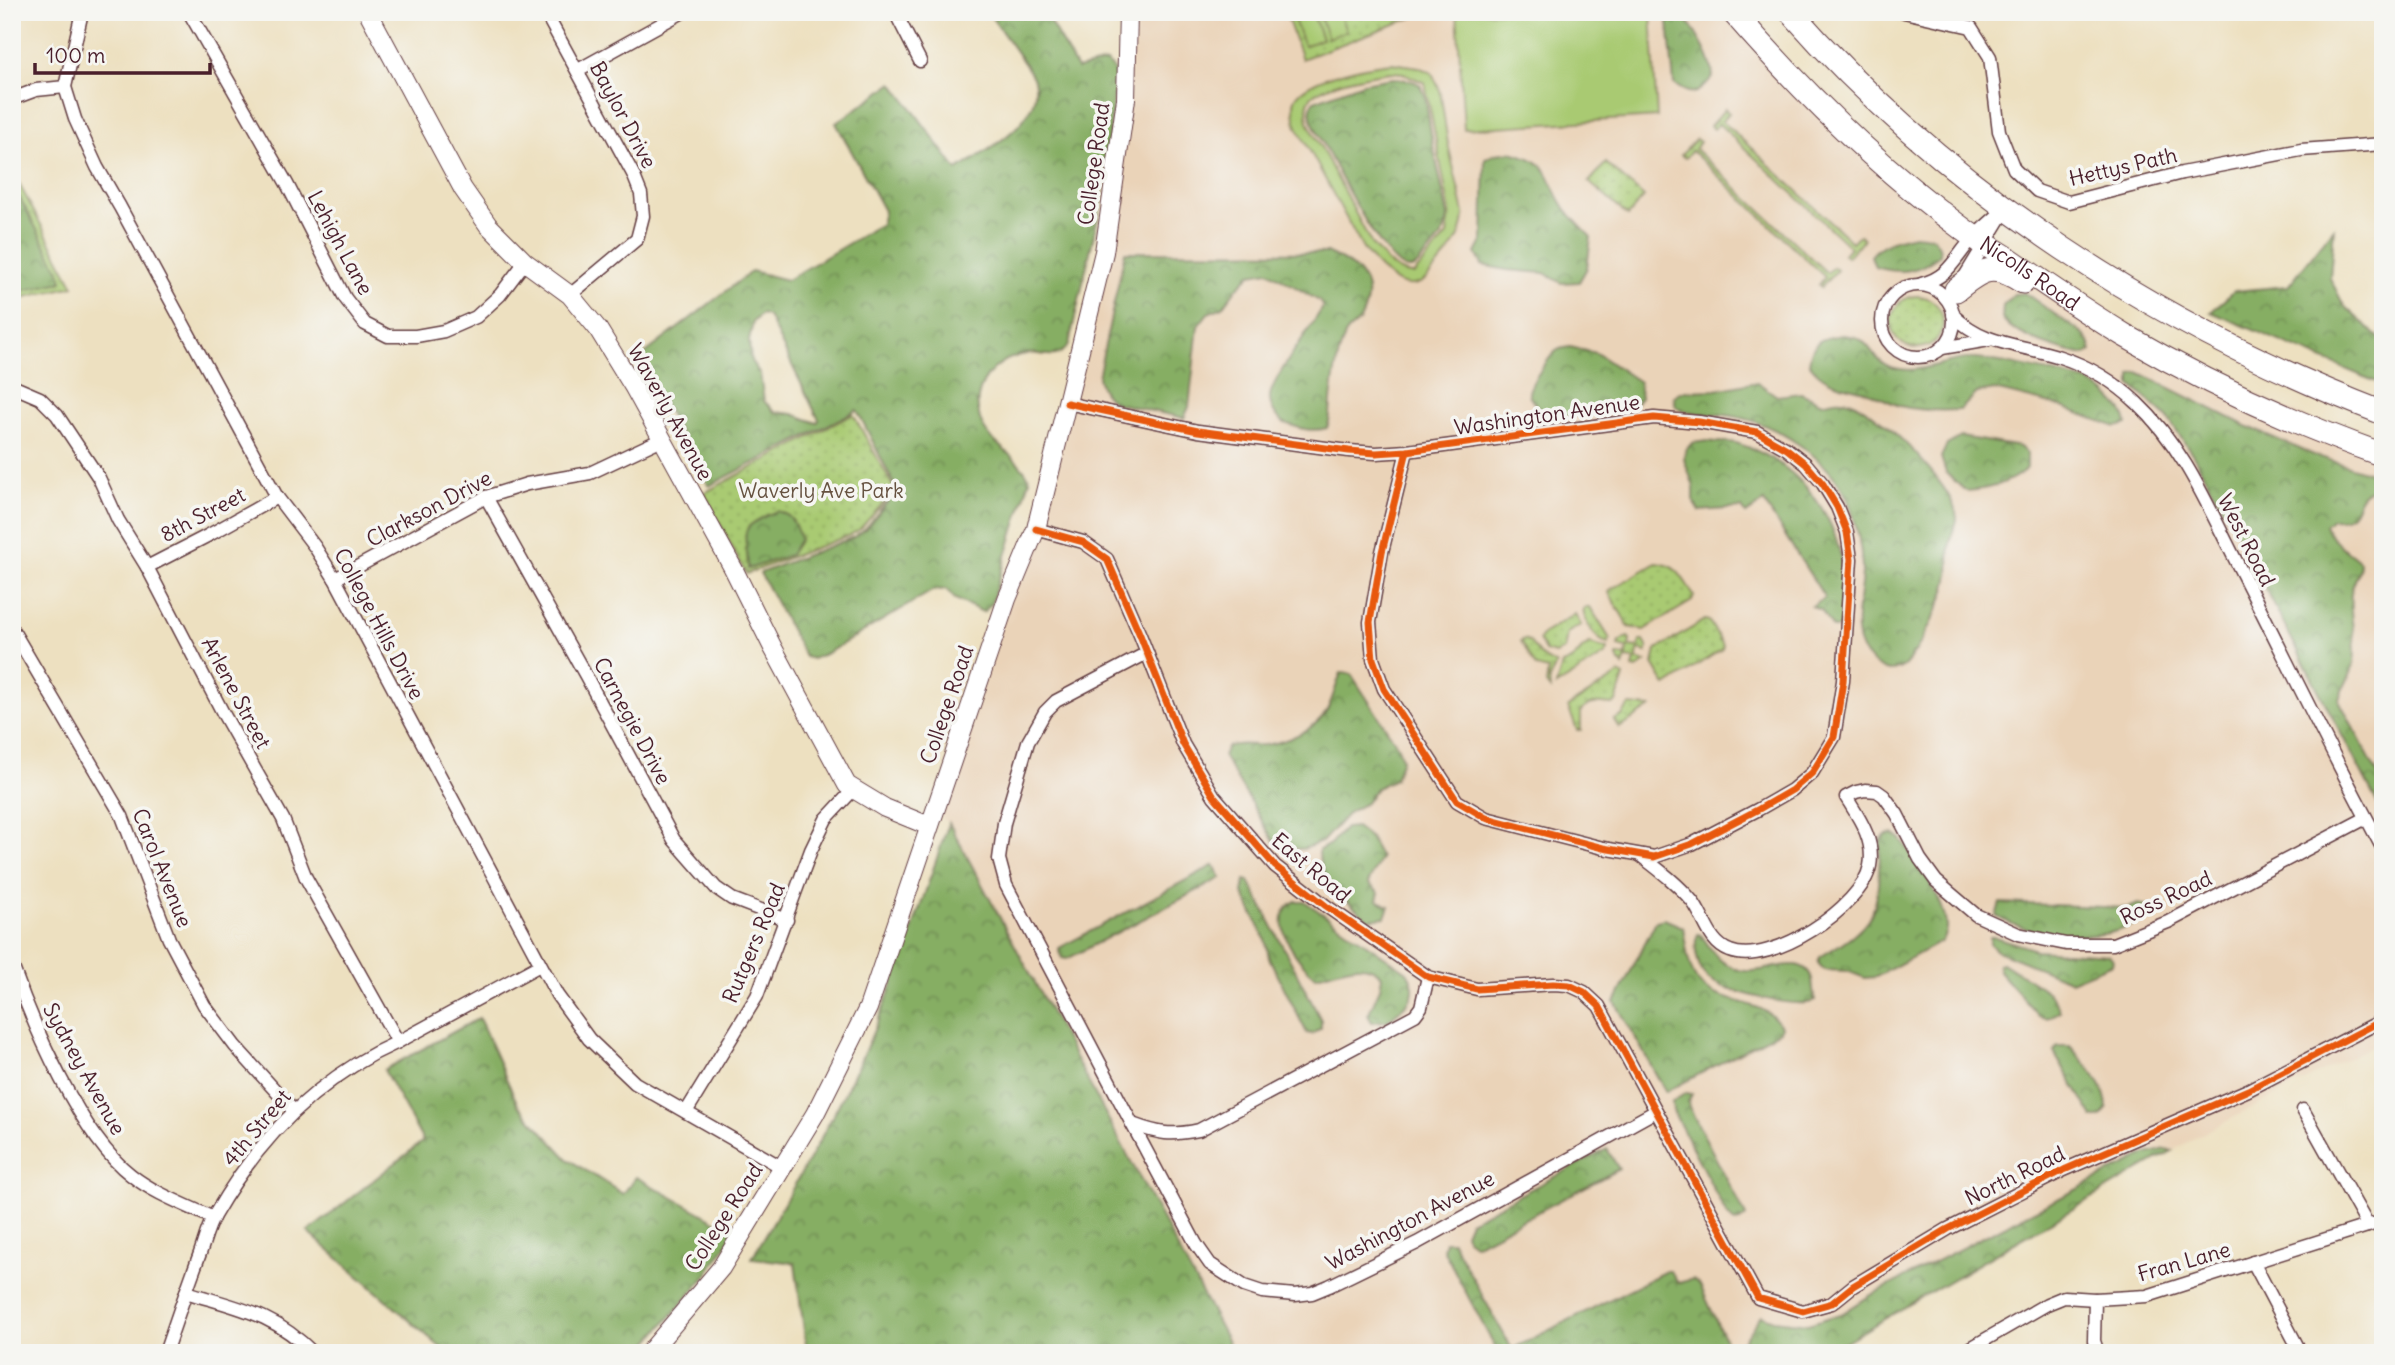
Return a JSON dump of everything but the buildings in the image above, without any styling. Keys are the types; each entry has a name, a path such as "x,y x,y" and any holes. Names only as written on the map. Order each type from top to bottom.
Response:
{"highway":[{"name":"Nicolls Road","path":"1734,12 1793,78 1856,138 1924,198 1980,241 2086,312 2173,362 2305,425 2383,455"},
{"name":"Nicolls Road","path":"1791,12 1874,97 1949,164 2005,209 2096,270 2180,319 2265,363 2383,413"},
{"path":"1954,305 1978,274 2001,270 2099,331 2173,362"}],"street":[{"path":"12,99 36,90 65,87 82,12"},
{"name":"Lehigh Lane","path":"189,12 287,184 345,298 365,324 388,336 416,337 444,331 476,317 500,295 525,262"},
{"name":"Waverly Avenue","path":"368,12 463,189 488,225 525,262 570,295 598,330 633,386 847,784 885,808 929,825"},
{"name":"Baylor Drive","path":"545,12 633,174 641,194 643,216 637,239 570,295"},
{"path":"578,70 683,12"},
{"path":"895,12 920,61"},
{"name":"College Road","path":"649,1353 721,1268 820,1103 868,1008 1007,599 1036,529 1104,253 1126,99 1128,12"},
{"name":"Hettys Path","path":"1904,12 1971,27 1990,57 1999,131 2014,169 2037,191 2069,202 2182,173 2301,150 2383,144"},
{"name":"College Hills Drive","path":"65,87 75,118 97,167 277,497 315,547 335,579 557,995 589,1039 635,1083 783,1168"},
{"path":"1980,241 1954,305 1953,331 1942,348 1923,357 1901,354 1885,338 1882,328 1884,306 1898,290 1935,281 1944,275 1980,241 2005,209"},
{"path":"1919,284 1936,289 1954,305"},
{"name":"West Road","path":"1954,305 1963,324 1989,340 2059,356 2084,366 2135,401 2175,446 2383,849"},
{"name":"West Road","path":"1942,348 1989,340"},
{"name":"Arlene Street","path":"12,386 40,398 78,442 224,715 283,819 306,878 398,1042"},
{"name":"Washington Avenue","path":"1067,403 1198,431 1363,452 1407,452 1654,418 1757,432 1787,449 1806,464 1837,507 1847,532 1851,559 1843,681 1834,737 1812,773 1792,790 1692,844 1663,856 1640,855 1498,822 1469,810 1456,800 1384,689 1373,659 1370,622 1382,552 1407,452"},
{"name":"Clarkson Drive","path":"335,579 486,497 527,484 590,473 662,439"},
{"name":"8th Street","path":"147,567 277,497"},
{"name":"Carnegie Drive","path":"486,497 569,644 674,840 716,888 732,899 787,920"},
{"name":"East Road","path":"1036,529 1083,542 1107,559 1183,744 1214,796 1275,866 1326,906 1428,977 1477,989 1553,984 1569,985 1584,992 1600,1006 1656,1111"},
{"name":"Carol Avenue","path":"12,629 122,816 169,939 204,1005 234,1046 293,1110"},
{"name":"Washington Avenue","path":"1147,653 1056,701 1045,712 1028,742 1004,823 999,859 1006,885 1196,1244 1210,1264 1244,1286 1269,1294 1312,1293 1417,1243 1656,1111"},
{"name":"Rutgers Road","path":"686,1112 757,996 825,819 854,789"},
{"name":"Ross Road","path":"1846,797 1865,790 1877,791 1884,796 1898,814 1920,859 1936,881 1976,915 2018,934 2066,944 2113,944 2168,922 2366,818"},
{"name":"Washington Avenue","path":"1640,855 1693,902 1713,938 1727,950 1741,955 1762,953 1795,941 1853,898 1866,881 1870,865 1868,838 1846,797"},
{"name":"4th Street","path":"165,1353 213,1218 259,1152 293,1110 336,1075 540,964"},
{"name":"Sydney Avenue","path":"12,965 40,1036 76,1104 101,1143 131,1175 155,1190 213,1218"},
{"path":"1132,1124 1157,1133 1175,1135 1199,1130 1415,1014 1421,1007 1428,977"},
{"name":"North Road","path":"1656,1111 1758,1298 1803,1311 1832,1303 1853,1286 1948,1229 2064,1170 2248,1090 2380,1020"},
{"path":"2303,1110 2368,1226"},
{"name":"Fran Lane","path":"1962,1353 2064,1297 2095,1299 2147,1296 2383,1221"},
{"path":"2253,1262 2301,1353"},
{"path":"186,1293 263,1316 286,1329 313,1353"},
{"path":"2095,1299 2094,1341 2098,1353"}],"shaded area":[{"path":"1128,12 1733,12 1825,109 2086,311 2383,455 2383,1040 2198,1136 1826,1353 1234,1353 949,823 934,810 1036,529 1104,253"}],"green space":[{"path":"988,12 1044,12 1077,69 1106,62 1113,68 1116,77 1102,199 1069,344 1060,354 1026,354 1004,362 987,376 978,396 980,419 989,435 1030,479 991,604 983,612 955,599 946,589 932,591 827,653 812,659 805,657 760,573 854,537 866,528 897,490 857,410 709,486 639,358 752,271 787,280 881,224 884,211 836,123 893,83 957,170 1010,133 1031,108 1035,95 1034,80","holes":["761,314 768,316 819,420 817,423 793,414 775,412 764,401 760,374 751,361 749,341 753,322"]},
{"path":"1285,12 1427,12 1302,59"},
{"path":"1291,12 1312,12 1322,39 1304,46"},
{"path":"1318,12 1339,12 1346,31 1328,38"},
{"path":"1457,12 1651,12 1657,117 1464,129"},
{"path":"1667,12 1683,12 1709,59 1713,76 1696,92 1691,93 1674,84"},
{"path":"1392,63 1419,67 1432,73 1440,90 1448,144 1464,213 1461,231 1452,248 1426,279 1408,285 1391,278 1363,249 1297,127 1294,106 1301,91 1324,78 1354,69","holes":["1403,73 1425,83 1450,212 1447,235 1414,274 1401,272 1385,260 1372,245 1308,122 1307,111 1310,98 1330,86 1372,75"]},
{"path":"1393,78 1413,81 1420,85 1425,95 1448,215 1446,227 1440,237 1411,269 1397,263 1370,228 1329,155 1310,113 1314,101 1363,83"},
{"path":"1725,109 1729,113 1722,121 1852,242 1859,235 1864,239 1847,257 1844,254 1850,247 1719,124 1713,129 1710,126"},
{"path":"1696,139 1700,142 1695,149 1827,273 1834,267 1837,270 1821,287 1819,285 1825,277 1692,151 1685,158 1681,155"},
{"path":"1511,152 1525,156 1542,166 1565,208 1591,237 1587,268 1579,282 1562,283 1544,273 1482,265 1476,253 1483,240 1485,159 1495,154"},
{"path":"1606,163 1644,197 1628,216 1589,182"},
{"path":"12,171 74,286 12,300"},
{"path":"12,183 60,273 62,282 12,293"},
{"path":"2334,228 2330,278 2344,306 2383,341 2383,385 2211,312 2234,291 2288,286"},
{"path":"1914,235 1933,237 1939,246 1940,254 1925,265 1909,270 1893,271 1875,267 1871,256 1880,247"},
{"path":"1125,252 1328,253 1357,270 1366,285 1366,305 1361,318 1345,335 1337,361 1327,428 1311,430 1290,425 1279,418 1272,408 1270,396 1278,377 1323,307 1319,301 1268,271 1251,274 1223,307 1208,313 1198,326 1189,407 1184,418 1116,403 1109,398 1098,377"},
{"path":"2025,293 2084,335 2091,351 2085,355 2052,347 2009,326 2002,319 2003,305 2014,294"},
{"path":"1917,296 1927,298 1935,304 1941,312 1941,332 1935,340 1927,346 1917,348 1907,346 1899,340 1893,332 1891,322 1893,312 1899,304 1907,298"},
{"path":"1842,335 1858,338 1884,364 1900,369 1919,369 1956,360 1975,359 2017,365 2087,381 2117,405 2127,424 2116,427 2059,406 1995,390 1977,393 1960,410 1900,406 1865,391 1827,380 1809,363 1815,345 1828,337"},
{"path":"1570,347 1596,353 1639,382 1641,398 1635,404 1579,415 1557,415 1542,410 1530,397 1532,385 1555,352"},
{"path":"2138,372 2244,425 2314,455 2383,477 2383,489 2364,493 2351,515 2332,519 2325,525 2335,541 2360,562 2351,593 2354,661 2339,700 2383,784 2383,814 2193,455 2166,416 2131,385 2131,375"},
{"path":"1757,382 1777,396 1801,393 1822,403 1844,400 1864,409 1914,452 1944,488 1953,504 1957,518 1950,543 1946,589 1924,637 1901,668 1891,671 1878,667 1864,652 1859,641 1857,617 1862,579 1860,543 1850,505 1831,473 1801,446 1767,427 1732,416 1695,413 1675,406 1674,396 1683,391 1716,390"},
{"name":"Waverly Ave Park","path":"853,414 895,490 860,529 850,535 746,574 704,493"},
{"path":"1961,437 2020,447 2027,454 2027,468 1998,485 1966,491 1946,473 1941,457 1947,445"},
{"path":"1692,443 1735,443 1775,460 1804,485 1816,500 1834,534 1842,561 1842,628 1833,628 1821,610 1812,606 1825,598 1764,502 1746,514 1742,508 1699,511 1684,459 1686,450"},
{"path":"777,511 790,518 800,539 790,555 748,569 746,532 754,522"},
{"path":"1656,563 1670,566 1679,573 1694,596 1692,601 1644,630 1629,627 1609,593 1610,590"},
{"path":"1590,607 1610,639 1608,644 1598,638 1588,625 1583,609"},
{"path":"1575,614 1581,625 1567,633 1564,650 1555,654 1545,651 1539,640 1544,633"},
{"path":"1705,620 1709,621 1723,645 1722,649 1666,686 1653,664 1656,650"},
{"path":"1628,637 1629,647 1638,648 1640,641 1644,641 1648,648 1646,652 1638,650 1637,659 1646,662 1637,669 1633,668 1635,659 1626,658 1623,666 1617,658 1617,655 1626,656 1627,648 1618,646 1619,642"},
{"path":"1521,641 1529,641 1541,656 1556,665 1549,679 1550,689 1546,684 1548,670 1536,667"},
{"path":"1590,644 1607,649 1606,654 1556,686 1562,664"},
{"path":"1341,673 1351,674 1397,745 1402,759 1395,779 1376,788 1366,803 1349,812 1322,842 1303,849 1282,848 1274,841 1223,756 1227,747 1265,745 1291,738 1308,729 1327,710"},
{"path":"1620,674 1624,676 1616,702 1613,705 1592,704 1585,708 1581,712 1581,730 1577,730 1568,707"},
{"path":"1629,705 1651,707 1619,728 1614,720 1622,716"},
{"path":"949,823 1234,1353 807,1353 795,1263 752,1258 817,1145 867,1045 905,951"},
{"path":"1356,827 1370,838 1381,858 1368,883 1379,893 1377,900 1389,906 1385,917 1368,919 1335,889 1323,871 1319,850 1330,844 1345,828"},
{"path":"1893,834 1901,839 1940,902 1946,927 1942,941 1876,977 1865,978 1847,971 1824,970 1818,963 1820,957 1857,932 1873,910 1881,840 1886,835"},
{"path":"1214,865 1221,878 1067,959 1062,958 1059,948"},
{"path":"1245,880 1249,881 1321,1020 1321,1028 1312,1034 1307,1033 1269,958 1265,939 1243,893"},
{"path":"1296,901 1304,901 1407,972 1413,988 1410,1000 1387,1021 1372,1022 1368,1015 1380,988 1382,976 1375,970 1359,966 1316,976 1308,970 1293,951 1283,928 1283,917 1287,908"},
{"path":"2000,903 2129,908 2138,904 2148,906 2148,913 2144,921 2113,932 2070,935 2037,931 2008,922 1996,916"},
{"path":"1664,919 1683,927 1691,968 1705,988 1762,1010 1781,1026 1780,1031 1666,1092 1615,1002 1656,921"},
{"path":"1698,934 1722,961 1739,970 1752,971 1786,965 1802,967 1812,979 1815,1001 1792,1003 1761,998 1730,989 1709,979 1697,958"},
{"path":"1990,937 2036,950 2109,955 2113,959 2112,964 2071,981 1997,951 1990,944"},
{"path":"2002,963 2044,989 2060,1011 2047,1018 2039,1016 1999,971 1998,965"},
{"path":"479,1018 518,1105 568,1159 623,1194 636,1177 735,1232 705,1277 639,1353 447,1353 308,1232 423,1141 384,1070"},
{"path":"2058,1046 2070,1046 2099,1083 2107,1109 2100,1117 2093,1117 2057,1058 2054,1051"},
{"path":"1686,1093 1692,1094 1689,1107 1746,1216 1740,1221 1734,1222 1726,1213 1673,1111 1672,1102"},
{"path":"1607,1149 1619,1169 1479,1243 1474,1244 1467,1239 1465,1233 1470,1221"},
{"path":"2166,1149 2172,1151 1826,1353 1498,1353 1443,1249 1445,1241 1452,1241 1512,1349 1670,1271 1678,1283 1693,1279 1700,1285 1730,1351 1739,1347 1761,1315 1774,1320 1808,1324 1843,1313 1869,1296 2016,1220 2147,1154"}],"cycle path":[{"path":"1067,403 1198,431 1376,453 1654,418 1757,432 1787,449 1806,464 1837,507 1847,532 1851,559 1843,681 1834,737 1812,773 1792,790 1759,809 1692,844 1654,857 1603,848 1486,818 1457,801 1384,689 1373,659 1370,622 1382,552 1407,451"},
{"path":"1036,529 1083,542 1107,559 1183,744 1214,796 1275,866 1326,906 1428,977 1477,989 1569,985 1584,992 1599,1006 1758,1298 1803,1311 1832,1303 1853,1286 1948,1229 2064,1170 2248,1090 2383,1020"}]}
